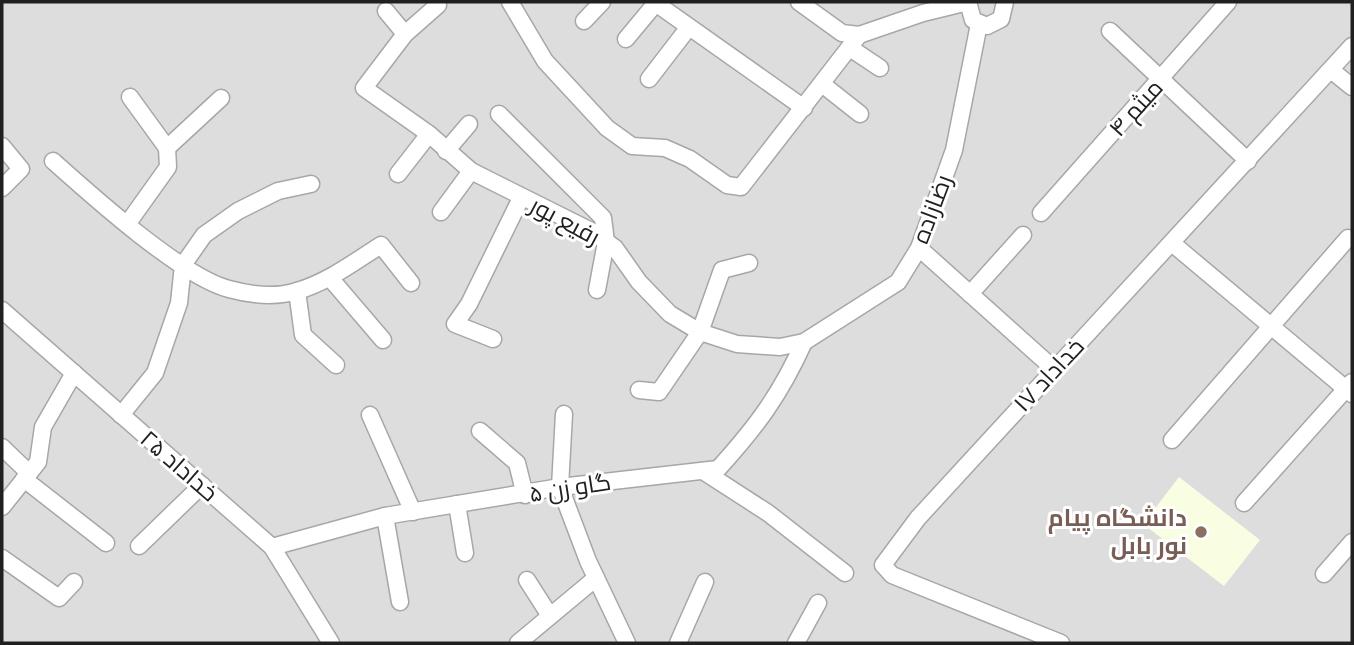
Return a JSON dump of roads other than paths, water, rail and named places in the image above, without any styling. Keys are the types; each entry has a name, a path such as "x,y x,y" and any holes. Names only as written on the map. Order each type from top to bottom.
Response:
{"street":[{"path":"510,2 545,61 607,128 632,146 665,148 690,159 727,185 741,187 854,42 918,7 968,2 969,15 979,24 987,26 1001,19 1005,2"},
{"path":"584,21 602,2"},
{"path":"626,39 655,2 804,108"},
{"path":"799,2 854,42 880,68"},
{"name":"میثم ۴","path":"1041,213 1162,79 1227,2"},
{"path":"386,11 405,34 437,4"},
{"name":"رضازاده","path":"804,342 898,282 919,248 954,150 979,24"},
{"path":"649,79 689,27"},
{"path":"1110,31 1248,161"},
{"name":"رفیع پور","path":"405,34 364,88 429,134 471,171 593,232 606,242 670,314 700,332 737,344 780,347 804,342"},
{"name":"خداداد ۱۷","path":"1060,643 892,575 883,565 918,518 1173,244 1352,46"},
{"path":"1331,69 1352,88"},
{"path":"822,84 860,114"},
{"path":"128,223 168,167 167,148 130,97"},
{"path":"167,148 221,98"},
{"path":"499,114 603,218 606,242 597,290"},
{"path":"446,151 469,124"},
{"path":"398,174 429,134"},
{"path":"2,146 21,169 2,188"},
{"path":"53,161 183,265 226,289 266,296 297,291 330,278 381,245 411,282"},
{"path":"441,212 471,171"},
{"path":"121,415 155,373 178,303 183,265 204,235 238,211 278,191 311,184"},
{"path":"494,339 455,324 469,304 521,198"},
{"path":"970,294 1023,235"},
{"path":"1172,440 1348,238"},
{"path":"1173,244 1271,327 1350,388 1244,503"},
{"path":"919,248 1054,369"},
{"path":"639,390 659,392 700,332 722,270 749,263"},
{"path":"330,278 383,340"},
{"path":"297,291 303,335 336,365"},
{"name":"خداداد ۲۵","path":"2,310 272,547 331,643"},
{"name":"گاو زن ۵","path":"272,547 385,516 560,487 718,469 761,421 786,382 804,342"},
{"path":"2,507 38,462 43,428 74,373"},
{"path":"564,414 560,487 596,578 627,643"},
{"path":"370,415 413,512"},
{"path":"480,431 517,463 524,495"},
{"path":"2,447 27,476 106,543"},
{"path":"703,471 768,513 845,573"},
{"path":"139,546 202,485"},
{"path":"457,504 465,553"},
{"path":"385,516 400,602"},
{"path":"1324,574 1352,542"},
{"path":"2,558 60,598 74,582"},
{"path":"518,643 596,578"},
{"path":"527,580 550,616"},
{"path":"678,643 705,582"},
{"path":"796,643 818,603"}],"place":[{"name":"دانشگاه پیام نور بابل","path":"1201,532"}]}
